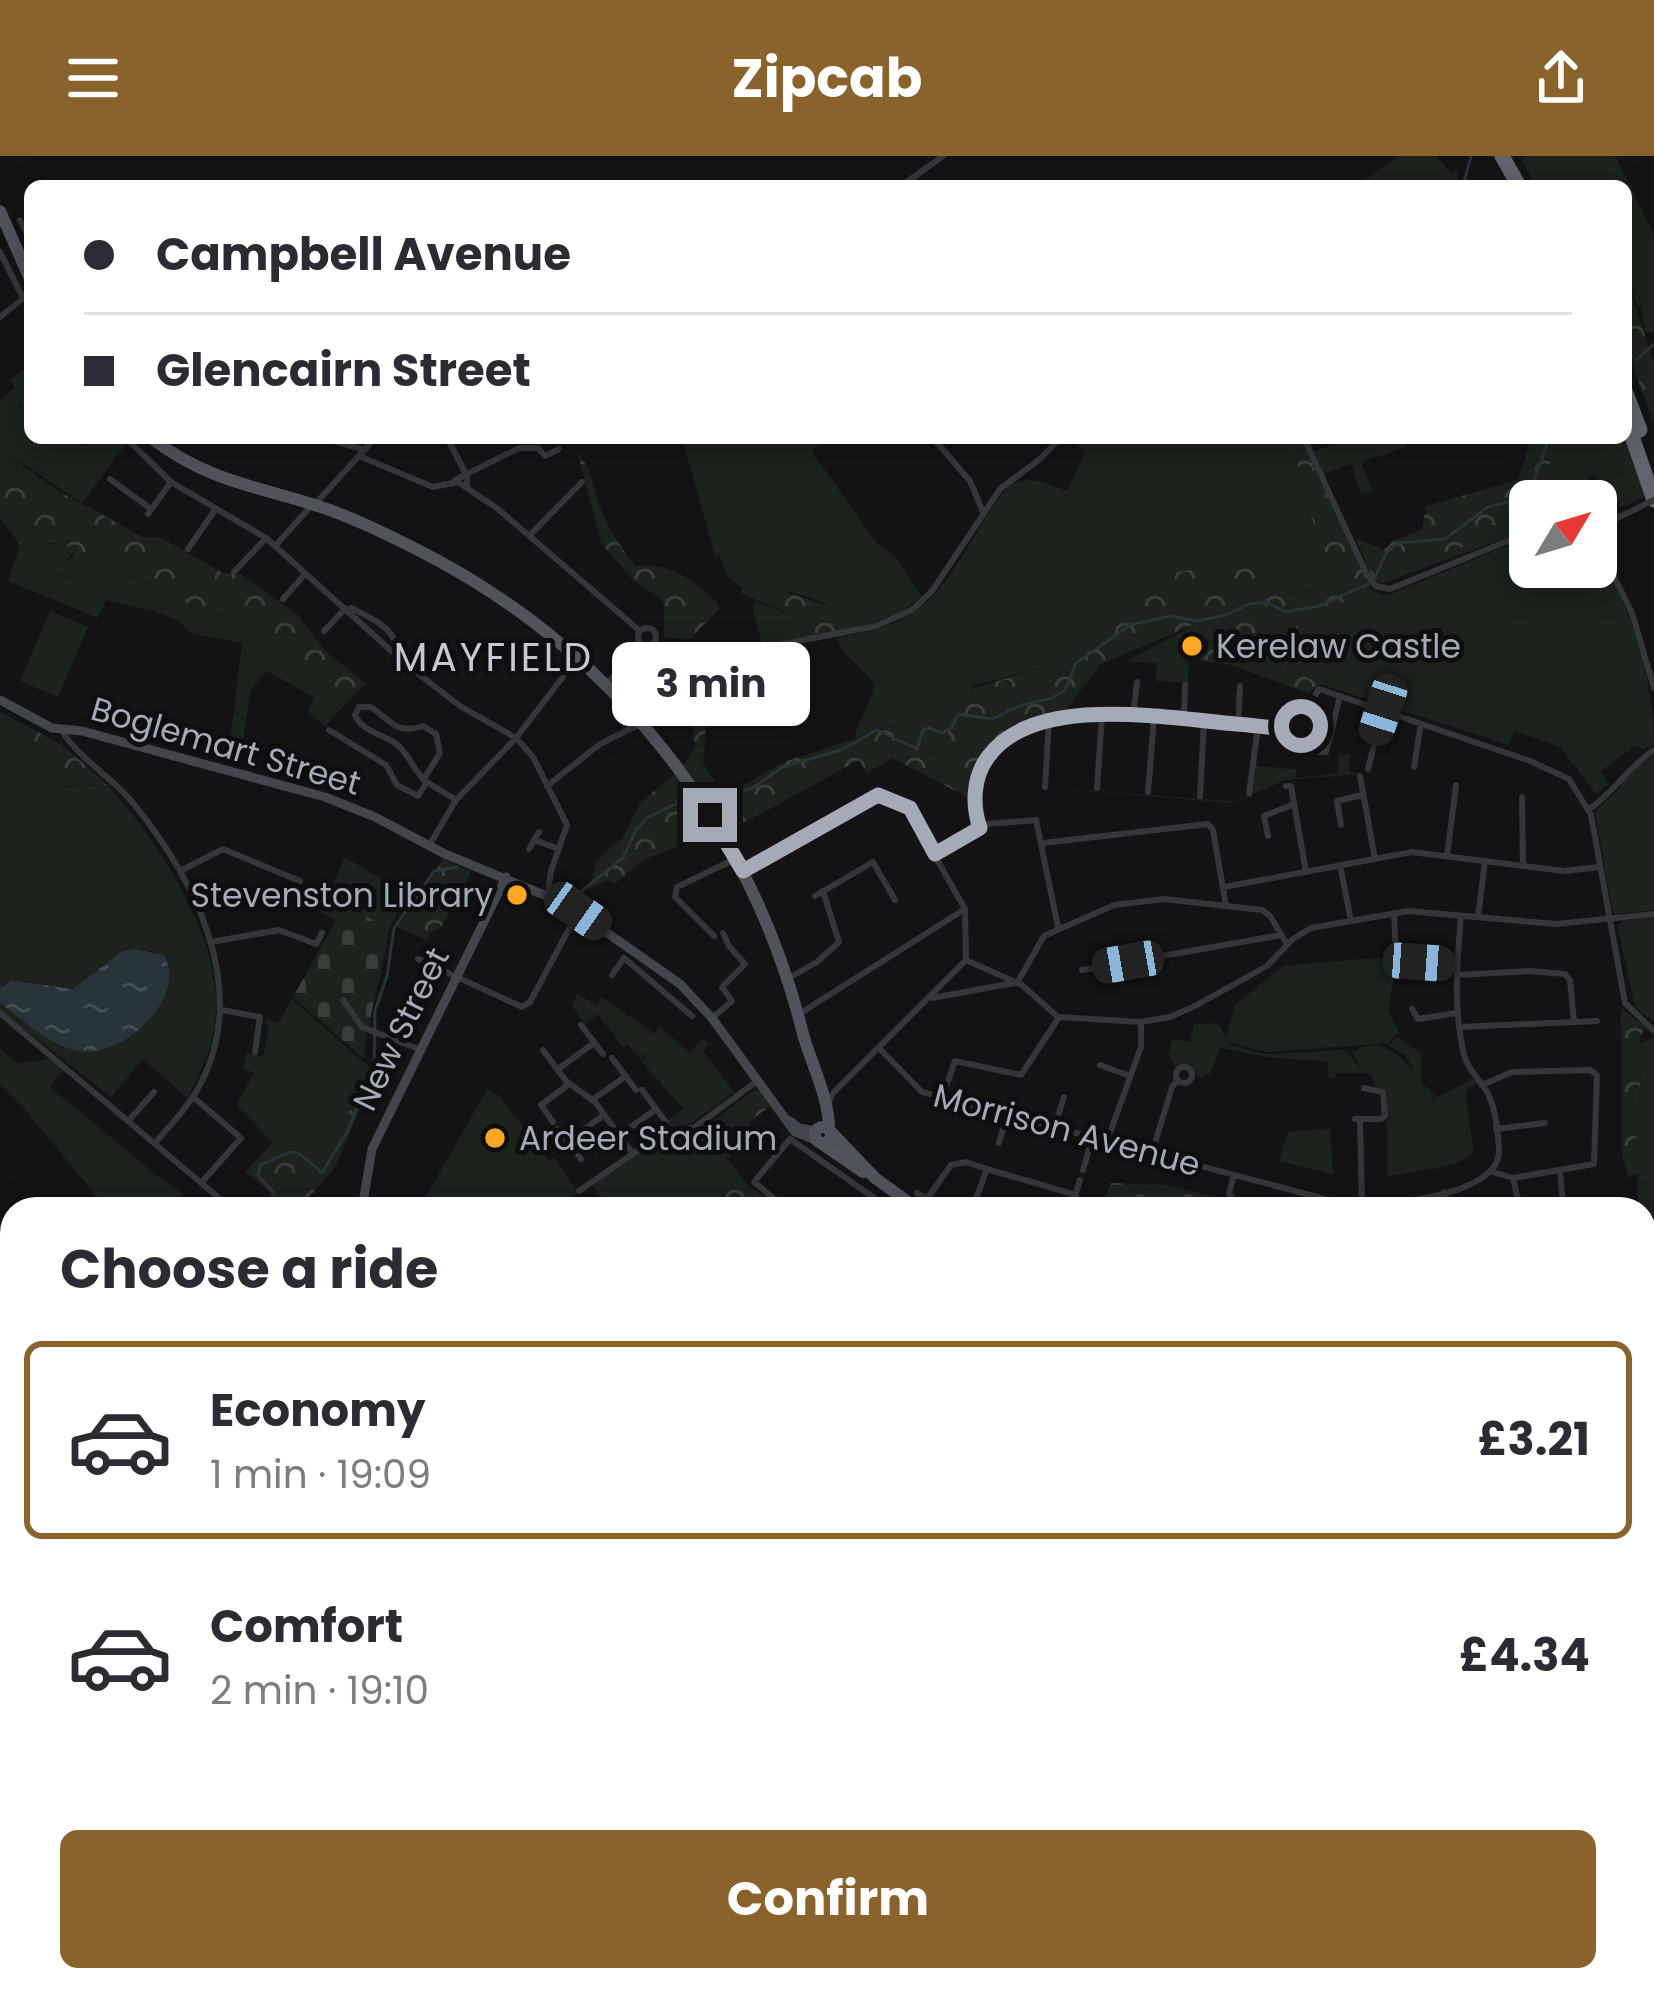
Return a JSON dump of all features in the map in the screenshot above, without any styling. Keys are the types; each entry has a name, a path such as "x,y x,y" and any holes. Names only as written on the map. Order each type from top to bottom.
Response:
{"highway":[{"path":"1632,410 1654,471"},
{"path":"1632,436 1654,500"}],"main road":[{"path":"0,211 24,265"},
{"path":"161,444 213,476 314,505 442,562 578,658 645,723 681,770 740,865 788,978 828,1096 819,1137"},
{"name":"Boglemart Street","path":"0,700 62,731 82,730 288,785 369,814 429,846 548,893 643,964 680,984 712,1018 786,1118 819,1137"},
{"name":"New Street","path":"364,1197 370,1152 506,877"},
{"path":"819,1137 845,1169 875,1178"},
{"path":"819,1137 910,1197"}],"street":[{"path":"909,180 943,156"},
{"path":"20,220 24,228"},
{"path":"0,252 24,290"},
{"path":"0,317 24,297"},
{"path":"132,444 171,482 266,538 404,663 460,706 516,738 532,757 567,825 550,871 548,893"},
{"path":"339,444 433,487 519,448 538,448 545,456 559,449"},
{"path":"275,546 370,444"},
{"path":"450,444 466,474 467,487"},
{"path":"938,444 970,481 983,512"},
{"path":"547,786 600,744 645,723 732,662 778,645 876,626 911,610 952,564 1005,484 1054,444"},
{"path":"1307,444 1371,581 1390,589 1509,541"},
{"path":"110,479 149,512 171,482"},
{"path":"453,481 530,535 640,631 641,645 607,684"},
{"path":"530,535 582,482"},
{"path":"1617,518 1654,500"},
{"path":"188,549 215,510"},
{"path":"234,572 266,538"},
{"path":"283,599 305,574"},
{"path":"1617,581 1633,613 1654,688"},
{"path":"324,631 343,610 351,608 383,623 395,637 404,663"},
{"path":"640,631 651,628 657,638 652,646 641,645"},
{"path":"429,846 456,800 516,738 578,658"},
{"path":"1133,717 1137,682"},
{"path":"1184,721 1185,685"},
{"path":"1238,724 1240,686"},
{"path":"980,828 975,789 983,763 1004,741 1049,722 1102,714 1301,726 1319,688 1561,773 1574,784 1589,809 1625,1003 1654,1031"},
{"path":"1298,751 1326,752 1340,696"},
{"path":"329,730 386,765 397,785 418,796 425,780 440,753 440,740 423,726 394,728 371,707 359,706 357,722 400,746 412,768 425,780 456,800"},
{"path":"1368,769 1383,710"},
{"path":"1097,788 1102,714"},
{"path":"1148,792 1154,718"},
{"path":"1045,787 1049,722"},
{"path":"1200,796 1204,722"},
{"path":"1414,767 1421,724"},
{"path":"1249,794 1258,726"},
{"path":"62,731 129,799 180,871 211,942 222,1010 212,1056 193,1097 156,1142"},
{"path":"1589,809 1619,787 1627,771 1654,750"},
{"path":"1360,776 1375,859"},
{"path":"1447,856 1456,785"},
{"path":"1286,787 1291,786 1306,872"},
{"path":"714,936 675,897 677,887 740,865 878,795 910,808 965,909 966,960 828,1096"},
{"path":"1341,825 1336,801 1363,795"},
{"path":"1522,797 1523,866"},
{"path":"1268,836 1264,816 1294,805"},
{"path":"935,854 980,828 1032,818 1039,824 1058,927"},
{"path":"1043,843 1208,824 1226,906"},
{"path":"529,849 536,836 559,849"},
{"path":"180,871 223,849 300,881"},
{"path":"1224,887 1412,853 1564,871 1600,867"},
{"path":"788,978 817,962 839,942 819,893 877,860 896,900"},
{"path":"1478,917 1485,861"},
{"path":"1340,866 1351,921"},
{"path":"1017,983 1039,940 1058,927 1120,904 1164,899 1264,911 1287,944"},
{"path":"799,1014 965,909"},
{"path":"418,959 525,1006 578,911"},
{"path":"966,960 1017,983 1058,1018 1141,1022 1177,1015 1268,966 1287,944 1311,928 1394,913 1556,924 1654,914"},
{"path":"1394,913 1396,958"},
{"path":"1461,916 1458,1013 1464,1057 1491,1100 1499,1154 1492,1172 1514,1178 1592,1166 1596,1160 1594,1072 1512,1072 1482,1085"},
{"path":"211,942 279,930 316,944 322,933"},
{"path":"712,1018 732,1001 722,987 745,964 723,933"},
{"path":"1082,970 1281,935"},
{"path":"612,975 624,958 643,964 692,1016"},
{"path":"1419,962 1456,965"},
{"path":"1456,975 1529,970 1565,974 1570,980 1574,1022"},
{"path":"931,998 1017,983"},
{"path":"343,1000 358,1023 422,1050"},
{"path":"1412,1009 1418,1019 1458,1013"},
{"path":"222,1010 260,1016 255,1052"},
{"path":"0,1013 219,1197"},
{"path":"942,1098 955,1060 1021,1075 1058,1018"},
{"path":"1460,1027 1597,1021"},
{"path":"1107,1141 1142,1041 1141,1022"},
{"path":"581,1025 602,1054"},
{"path":"557,1069 594,1043"},
{"name":"Morrison Avenue","path":"880,1049 913,1087 942,1098 1317,1197"},
{"path":"543,1050 570,1084 592,1100 633,1154"},
{"path":"612,1058 666,1121"},
{"path":"1100,1065 1131,1076"},
{"path":"592,1100 626,1076"},
{"path":"579,1191 666,1132 694,1127 758,1080"},
{"path":"1151,1153 1178,1080"},
{"path":"570,1084 541,1105 581,1159"},
{"path":"1360,1197 1358,1119 1384,1116 1383,1092 1364,1088"},
{"path":"130,1120 154,1091"},
{"path":"193,1097 241,1138 202,1182"},
{"path":"1054,1127 1064,1097"},
{"path":"620,1135 656,1109"},
{"path":"568,1141 604,1115"},
{"path":"999,1143 1007,1115"},
{"path":"1496,1129 1545,1124"},
{"path":"773,1197 754,1181 790,1139 819,1137 869,1197"},
{"path":"1083,1170 1092,1138"},
{"path":"928,1197 951,1165 963,1162 1076,1195 1080,1180"},
{"path":"976,1197 987,1169"},
{"path":"1559,1171 1562,1197"},
{"name":"Morrison Avenue","path":"1427,1197 1471,1186 1492,1172"},
{"path":"1232,1197 1234,1175"},
{"path":"1514,1178 1518,1197"},
{"path":"1444,1192 1445,1197"},
{"path":"917,1193 919,1197"}],"green space":[{"path":"1400,156 1436,156 1451,173 1457,171 1458,180 1364,180"},
{"path":"1615,156 1627,180 1533,180 1521,159"},
{"path":"1632,190 1654,234 1654,332 1645,333 1632,292"},
{"path":"1632,295 1654,364 1654,425 1632,363"},
{"path":"24,368 24,444 126,444 82,503 0,449 0,401 15,387 10,381"},
{"path":"684,444 822,444 811,450 921,596 904,611 863,626 806,596 742,588 727,575 719,555 715,556"},
{"path":"1076,444 1293,444 1306,503 1339,587 1286,595 1239,567 1220,580 1197,569 1176,572 1039,668 973,686 949,737 932,755 897,725 855,738 874,683 836,638 886,626 919,608 949,577 1009,486 1031,480 1067,491 1085,452"},
{"path":"1293,444 1303,444 1371,589 1299,624 1287,668 1320,684 1308,693 1231,665 1200,661 1201,654 1207,655 1209,640 1219,658 1229,653 1252,662 1255,653 1272,643 1266,635 1200,635 1193,625 1101,664 1065,711 1000,738 976,767 967,797 892,758 867,773 859,760 727,832 684,765 696,744 691,737 694,728 688,701 721,674 707,713 703,763 720,791 735,791 781,763 897,725 932,755 949,737 940,699 1039,668 1176,572 1197,569 1220,580 1239,566 1275,573 1287,595 1338,587 1306,503"},
{"path":"1337,444 1406,447 1361,462 1373,492 1361,493 1351,464 1323,474 1313,451"},
{"path":"1529,444 1557,444 1544,480 1518,480"},
{"path":"1557,444 1628,444 1647,496 1620,508 1617,480 1599,480 1593,474 1587,480 1524,480"},
{"path":"0,449 57,490 143,537 160,537 223,573 242,575 298,615 326,652 366,683 334,716 319,690 225,616 197,610 166,590 111,568 97,570 84,581 55,574 54,565 71,559 76,549 48,543 20,545 0,517"},
{"path":"578,454 607,523 635,566 660,567 683,576 721,608 690,639 664,637 660,598 633,580 601,543"},
{"path":"1509,483 1509,506 1496,512 1501,529 1442,556 1413,549 1383,583 1373,580 1356,538 1384,550 1422,529 1426,506"},
{"path":"1509,497 1509,537 1383,583 1413,549 1495,512"},
{"path":"35,541 76,549 55,574 84,581 97,570 110,568 166,590 197,610 225,616 319,690 334,716 326,726 308,714 314,697 266,671 250,691 243,742 230,743 242,643 191,633 157,612 106,600 98,618 8,581 20,546"},
{"path":"1509,545 1509,588 1616,588 1645,668 1654,744 1644,750 1635,746 1601,771 1608,785 1596,794 1560,747 1514,731 1509,745 1287,669 1299,624 1371,589 1391,594"},
{"path":"767,586 844,611 863,626 816,635 806,620 740,593 742,588"},
{"path":"755,601 806,620 816,635 763,647 753,611"},
{"path":"50,611 88,627 58,697 20,681"},
{"path":"1194,625 1201,635 1265,635 1273,643 1252,663 1220,658 1211,642 1200,635 1182,636 1177,650 1189,660 1188,683 1156,681 1157,663 1127,661"},
{"path":"0,712 62,745 108,785 60,786 39,752 0,735"},
{"path":"0,735 40,752 60,787 108,785 181,889 207,950 216,1009 207,1055 187,1098 143,1059 111,1097 0,1010 0,1003 40,1032 78,1048 115,1043 155,1010 155,951 121,952 73,989 25,981 6,982 0,989"},
{"path":"1339,755 1350,755 1349,771 1359,774 1285,780 1232,803 1044,788 1233,801 1253,793 1256,766 1296,769 1296,778 1337,773"},
{"path":"1654,755 1654,910 1615,914 1595,812 1630,772"},
{"path":"676,773 723,846 700,838 645,859 614,884 608,880 589,889 596,861 623,837 641,802"},
{"path":"345,857 388,883 385,888 404,901 389,929 346,904 336,920 321,913"},
{"path":"443,859 471,872 441,928 430,932 427,940 396,927"},
{"path":"345,904 389,929 364,1059 293,997"},
{"path":"1654,917 1654,1022 1635,1007 1618,928 1615,930 1622,921"},
{"path":"1395,956 1388,1011 1399,1032 1388,1043 1266,1052 1231,1043 1226,1037 1235,1005 1283,966"},
{"path":"577,994 597,1005 602,997 654,1033 660,1027 690,1053 703,1038 709,1043 703,1051 734,1092 693,1122 669,1128 665,1123 683,1109 642,1062 647,1053 641,1060 628,1044 623,1047 598,1014 585,1024 572,1006"},
{"path":"292,999 375,1072 335,1167 309,1197 270,1197 246,1172 273,1142 236,1105 254,1073 243,1068 247,1053 263,1056 267,1018 278,1024"},
{"path":"1621,1008 1645,1027 1642,1043 1654,1036 1654,1051 1648,1046 1642,1059 1636,1148 1622,1156"},
{"path":"1194,1024 1221,1027 1230,1045 1267,1054 1344,1050 1364,1071 1352,1053 1378,1046 1394,1053 1414,1072 1406,1056 1388,1045 1398,1037 1421,1053 1422,1084 1436,1095 1429,1101 1473,1079 1477,1083 1465,1091 1474,1153 1455,1164 1387,1177 1387,1119 1394,1117 1387,1117 1386,1094 1373,1078 1367,1073 1336,1073 1329,1078 1327,1061 1273,1058 1220,1048 1210,1074 1199,1077 1186,1064 1176,1067 1168,1055 1173,1039 1190,1042"},
{"path":"1648,1045 1654,1051 1654,1197 1638,1197 1637,1174 1629,1177 1622,1156 1636,1148 1642,1059"},
{"path":"0,1049 16,1063 49,1059 63,1070 50,1087 184,1194 97,1197 0,1085"},
{"path":"363,1061 375,1072 335,1167 309,1197 270,1197 246,1172 273,1143 258,1127 268,1123 301,1138 306,1154 320,1163 354,1102 352,1076"},
{"name":"Ardeer Stadium","path":"487,1089 499,1096 579,1192 572,1197 426,1197"},
{"path":"753,1091 760,1091 770,1106 748,1123 757,1135 727,1159 749,1186 765,1197 706,1197 709,1180 718,1192 733,1188 692,1136"},
{"path":"1330,1128 1333,1174 1279,1161 1288,1132"},
{"path":"688,1132 740,1197 601,1197 592,1185 664,1137"},
{"path":"1111,1183 1167,1185 1215,1197 1105,1197"}],"water":[{"path":"135,949 164,955 167,989 147,1022 115,1045 80,1051 58,1044 0,1003 0,989 11,980 73,989 121,952"}],"waterway":[{"path":"1465,180 1471,156"},
{"path":"1636,360 1654,344"},
{"path":"1375,577 1386,553 1398,543 1445,539 1488,507 1516,500 1535,478 1547,444"},
{"path":"722,796 753,788 782,767 841,750 877,730 917,749 923,730 942,733 952,727 958,714 992,719 1052,698 1065,690 1076,663 1130,625 1170,616 1197,621 1267,602 1285,612 1319,606 1368,584"},
{"path":"573,898 623,858 647,818 681,801"},
{"path":"274,1197 258,1176 260,1165 292,1152 322,1173 348,1130 374,1066 375,1011 387,976 394,928 434,871 457,867"}],"place":[{"name":"Kerelaw Castle","path":"1192,646"},
{"name":"Stevenston Library","path":"517,895"},
{"name":"Ardeer Stadium","path":"495,1138"}],"district":[{"name":"MAYFIELD","path":"494,657"}],"route":[{"path":"710,815 743,871 878,795 910,808 935,854 980,828 975,789 989,754 1012,736 1049,722 1088,713 1301,726"}]}
